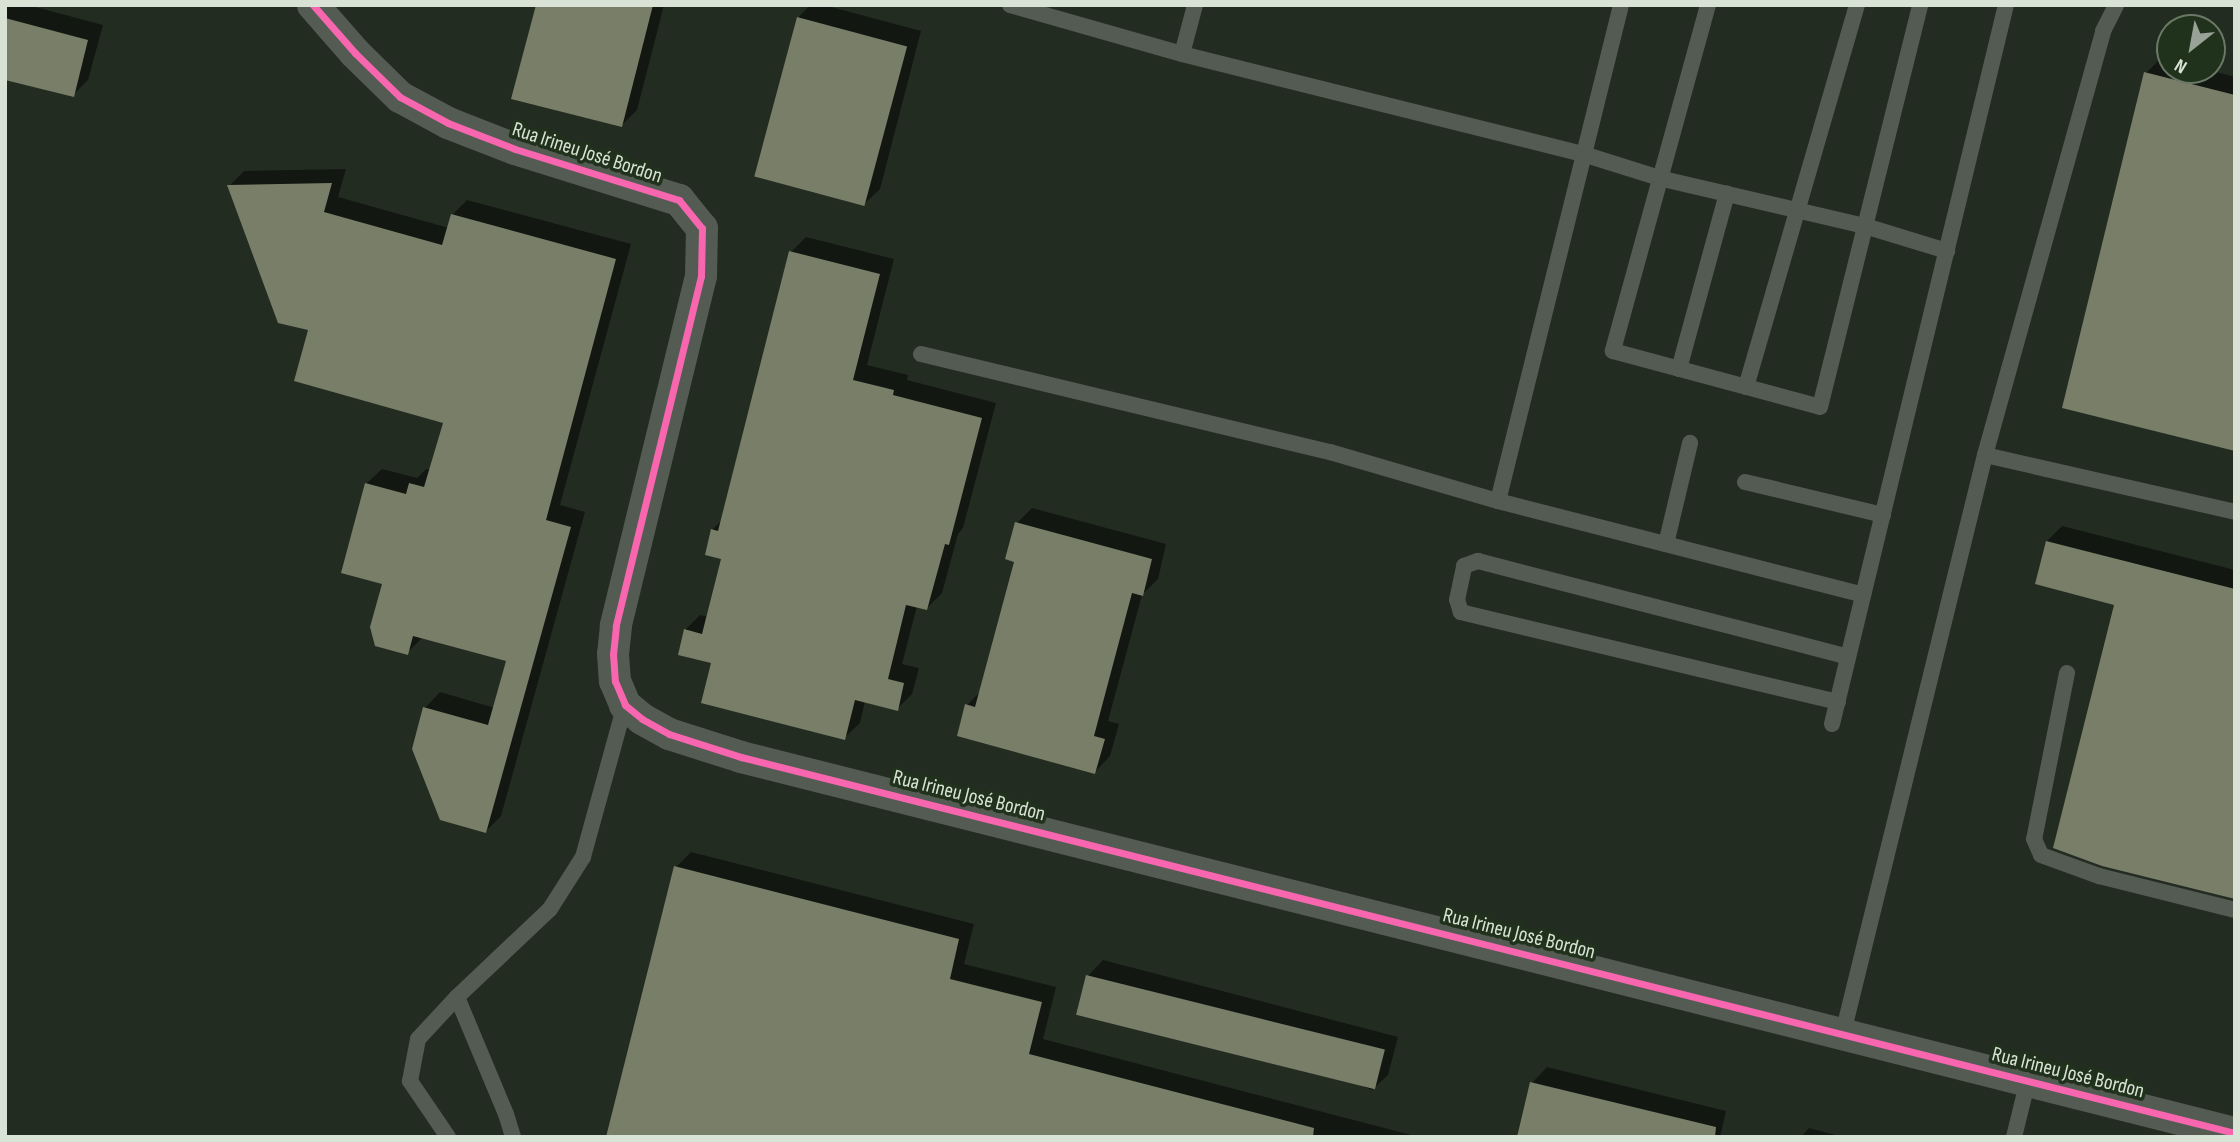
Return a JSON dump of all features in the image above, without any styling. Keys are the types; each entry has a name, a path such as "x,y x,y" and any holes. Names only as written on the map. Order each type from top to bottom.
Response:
{"street":[{"name":"Rua Irineu José Bordon","path":"313,5 355,53 400,97 448,123 515,149 679,200 702,228 701,276 616,626 613,654 615,681 625,705 669,734 741,757 2235,1133"}],"lane":[{"path":"1010,5 1182,54 1583,154 1663,178 1865,226 1947,251"},
{"path":"1182,54 1195,5"},
{"path":"1498,500 1621,5"},
{"path":"1708,5 1663,178 1613,351 1820,407 1920,5"},
{"path":"1746,387 1857,5"},
{"path":"1832,724 2006,5"},
{"path":"1843,1033 1985,455 2103,31 2116,5"},
{"path":"1679,369 1727,193"},
{"path":"921,354 1330,452 1498,500 1863,595"},
{"path":"1666,544 1690,443"},
{"path":"1985,455 2235,512"},
{"path":"1745,482 1883,516"},
{"path":"1838,702 1461,612 1457,600 1464,566 1478,561 1848,657"},
{"path":"2067,673 2034,839 2040,855 2099,876 2235,910"},
{"path":"448,1137 410,1081 418,1039 457,997 550,909 583,857 625,705"},
{"path":"457,997 513,1137"},
{"path":"2014,1137 2028,1080"}],"building":[{"path":"536,5 653,5 622,127 511,99"},
{"path":"797,17 907,47 864,206 754,176"},
{"path":"5,18 88,40 74,97 5,80"},
{"path":"2144,72 2156,75 2156,84 2191,84 2235,95 2235,451 2062,408"},
{"path":"332,183 324,212 442,245 451,214 616,259 546,520 571,527 486,833 440,820 412,749 423,707 488,725 506,661 413,636 408,655 375,646 370,627 382,584 341,573 365,483 406,494 409,483 424,487 443,423 294,381 308,330 278,323 227,185"},
{"path":"789,251 880,274 853,380 894,390 893,395 982,418 949,545 945,544 927,610 906,605 888,679 904,683 898,711 855,700 845,740 701,703 711,663 678,655 684,629 702,634 721,559 705,555 711,529 718,531"},
{"path":"1015,522 1152,559 1143,596 1132,593 1094,736 1105,739 1095,774 957,736 965,704 975,707 1014,562 1005,559"},
{"path":"2046,541 2235,589 2235,899 2102,866 2053,848 2114,605 2035,584"},
{"path":"674,866 959,939 950,979 1042,1002 1029,1054 1314,1128 1313,1137 606,1137"},
{"path":"1086,975 1385,1050 1375,1089 1076,1015"},
{"path":"1530,1082 1716,1127 1715,1137 1517,1137"}],"cycle path":[{"path":"313,5 355,53 400,97 448,123 515,149 679,200 702,228 701,276 616,626 613,654 615,681 625,705 642,719 669,734 741,757 2235,1133"}]}
